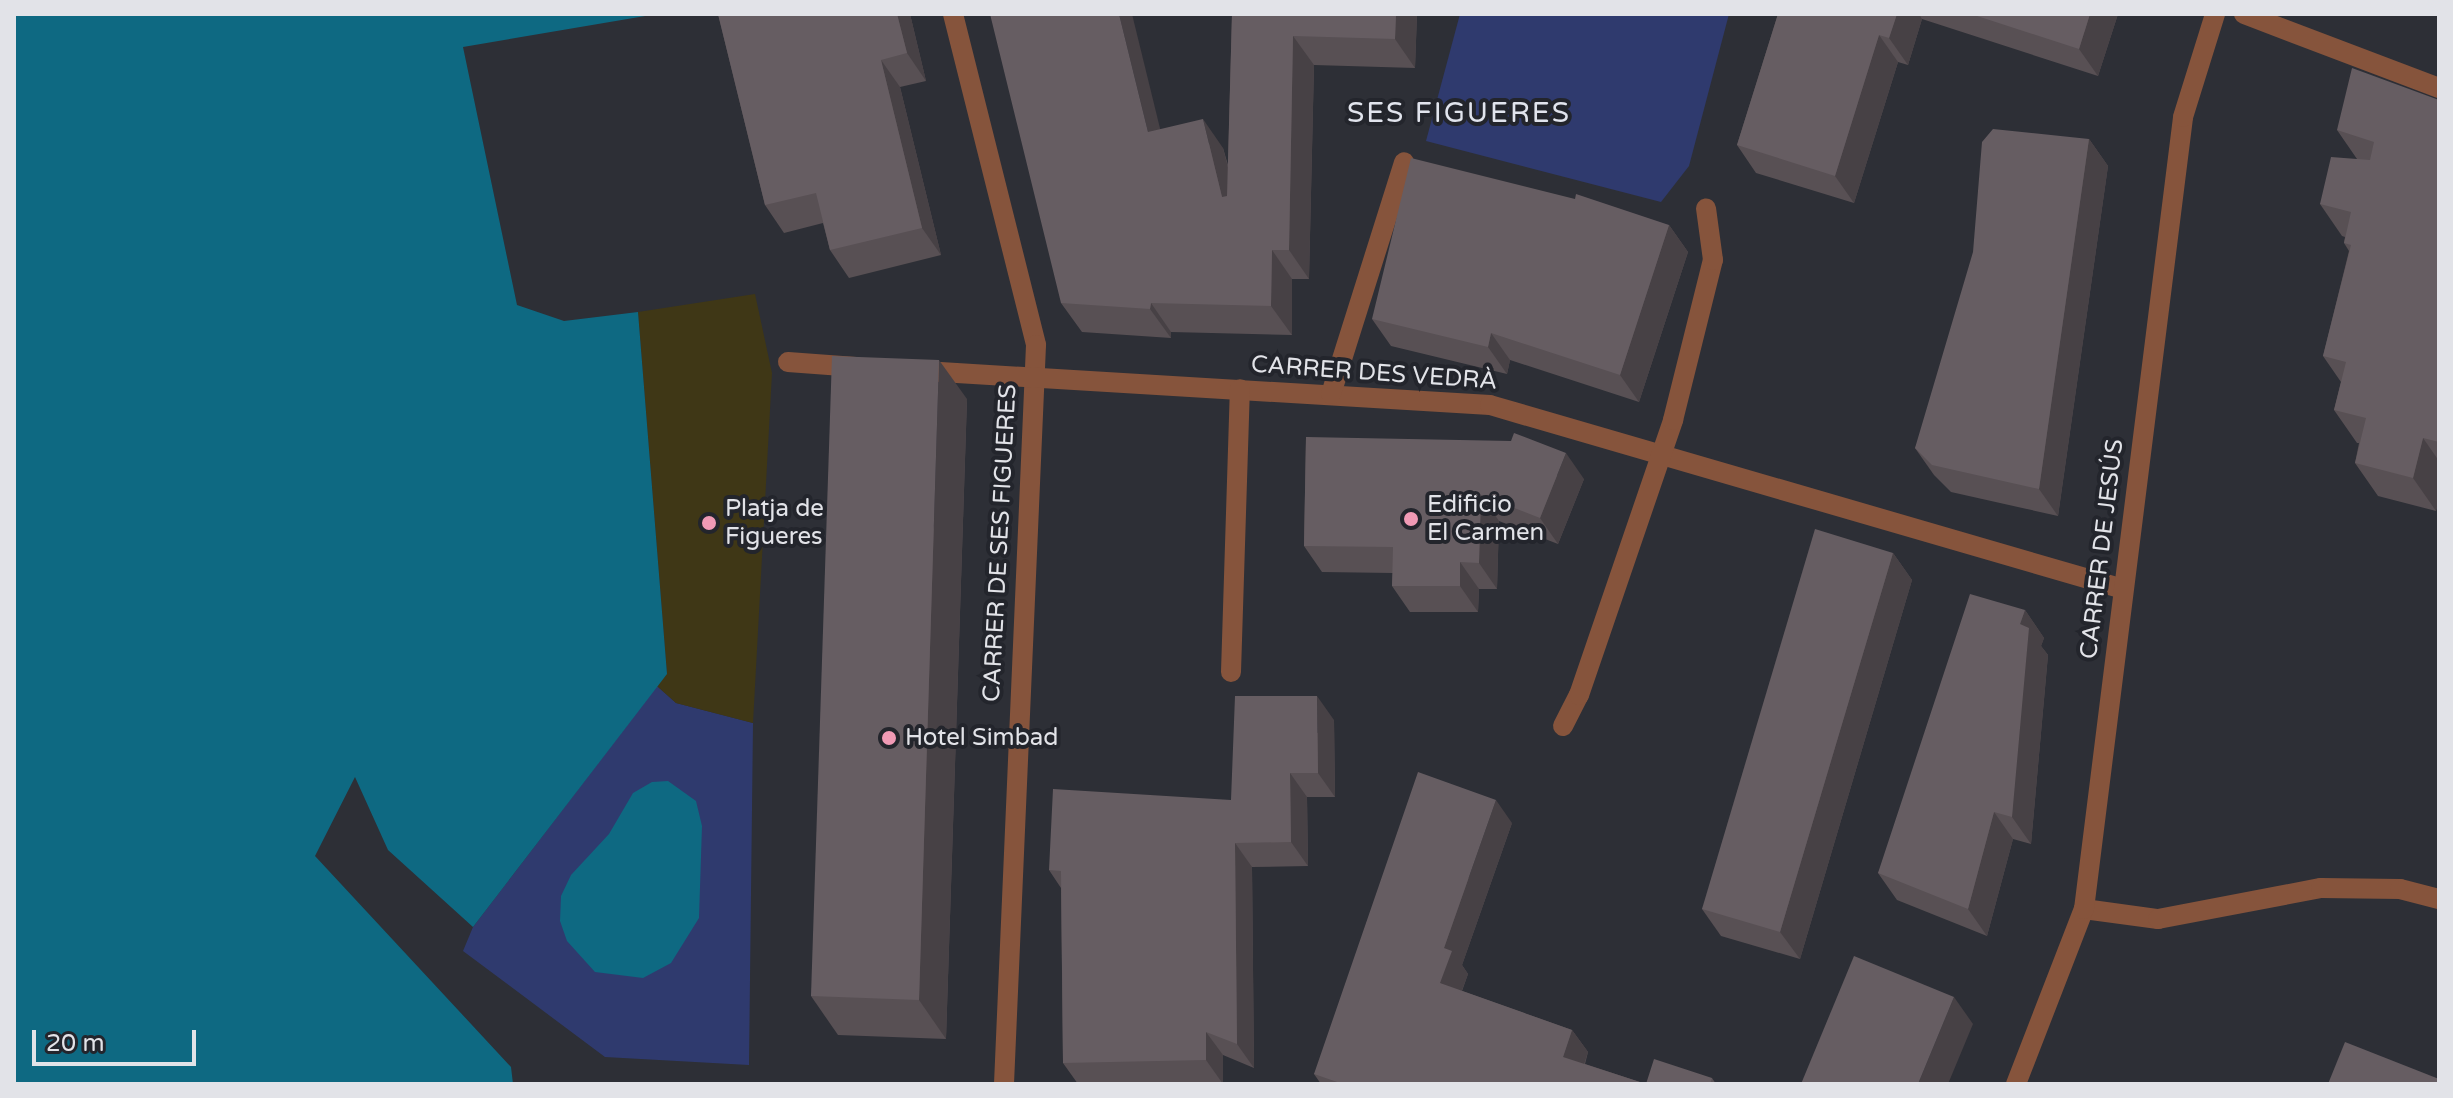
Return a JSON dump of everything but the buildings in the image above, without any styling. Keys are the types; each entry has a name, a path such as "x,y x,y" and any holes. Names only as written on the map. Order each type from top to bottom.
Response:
{"street":[{"name":"CARRER DE SES FIGUERES","path":"953,14 1036,345 1004,1084"},
{"name":"CARRER DE JESÚS","path":"2016,1084 2084,909 2183,117 2215,14"},
{"path":"2244,14 2439,88"},
{"path":"1331,394 1404,162"},
{"path":"1563,726 1579,695 1660,452 1713,260 1706,208"},
{"name":"CARRER DES VEDRÀ","path":"788,362 1490,405 2123,589"},
{"path":"1231,672 1240,389"},
{"path":"2084,909 2158,919 2321,888 2400,889 2439,899"}],"shaded area":[{"path":"14,14 657,14 463,47 517,305 564,321 638,312 667,674 473,927 388,850 355,777 315,856 511,1067 513,1084 14,1084"},
{"path":"1460,14 1729,14 1689,166 1661,202 1426,141"},
{"path":"657,686 676,703 753,723 749,1065 605,1057 463,951 473,927"},
{"path":"668,781 696,801 702,826 699,918 671,963 643,978 595,972 567,941 560,921 561,896 571,875 609,834 633,793 652,782"}],"sand":[{"name":"Platja de Figueres","path":"755,294 772,373 753,723 676,703 657,686 667,674 638,312"}],"place":[{"name":"Edificio El Carmen","path":"1411,519"},
{"name":"Platja de Figueres","path":"709,523"},
{"name":"Hotel Simbad","path":"889,738"}],"district":[{"name":"SES FIGUERES","path":"1459,113"}]}
